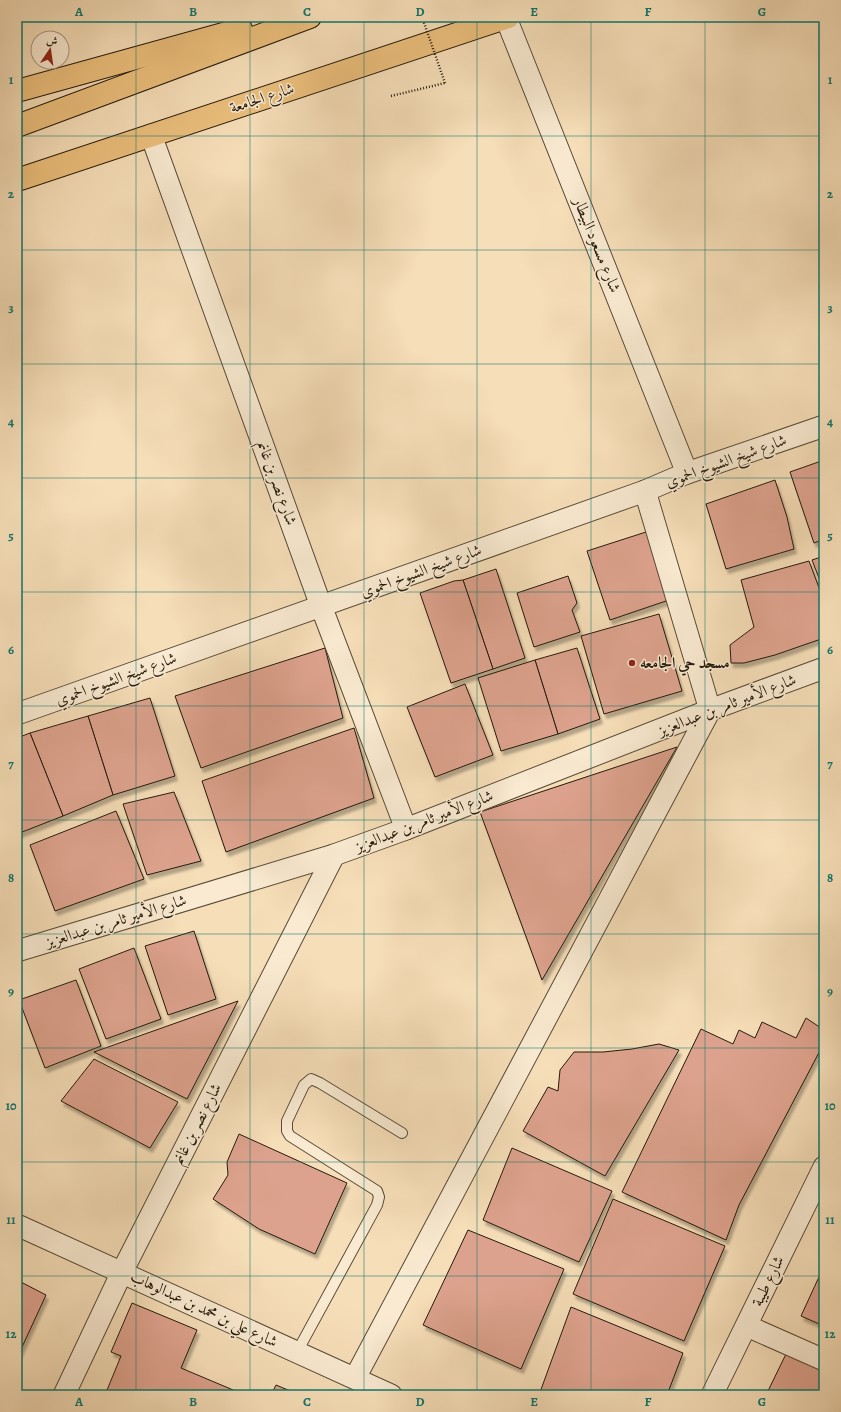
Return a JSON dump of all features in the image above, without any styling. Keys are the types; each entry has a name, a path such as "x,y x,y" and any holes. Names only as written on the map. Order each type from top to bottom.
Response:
{"main road":[{"path":"17,91 284,17"},
{"path":"17,126 310,17"},
{"name":"شارع الجامعة","path":"17,180 507,17"}],"street":[{"name":"شارع مسعود البيطار","path":"507,17 687,473"},
{"name":"شارع نصر بن غانم","path":"151,135 321,606 406,829"},
{"name":"شارع شيخ الشيوخ الحموي","path":"17,714 645,491 687,473 824,426"},
{"path":"355,1378 710,710 645,491"},
{"name":"شارع الأمير ثامر بن عبدالعزيز","path":"17,951 334,855 406,829 710,710 824,668"},
{"name":"شارع نصر بن غانم","path":"64,1395 122,1272 334,855"},
{"name":"شارع طيبة","path":"712,1395 824,1167"},
{"name":"شارع علي بن محمد بن عبدالوهاب","path":"17,1225 391,1395"},
{"path":"747,1326 824,1360"}],"lane":[{"path":"297,1352 377,1205 379,1197 377,1191 290,1136 286,1130 287,1121 304,1085 311,1080 320,1083 402,1133"}],"path":[{"path":"391,96 445,83 422,17"}],"building":[{"path":"824,460 824,539 814,543 790,472"},
{"path":"775,480 787,517 794,549 726,569 706,504"},
{"path":"646,532 669,600 610,620 587,551"},
{"path":"824,556 824,591 812,560"},
{"path":"809,561 824,601 824,638 775,655 744,663 731,663 730,645 754,627 741,580"},
{"path":"496,569 525,658 493,669 463,580"},
{"path":"568,576 577,603 572,610 580,632 534,647 517,593"},
{"path":"463,580 493,669 451,683 420,593 454,581"},
{"name":"مسجد حي الجامعه","path":"659,614 682,691 604,714 581,636"},
{"path":"325,648 343,718 201,768 175,696"},
{"path":"577,648 600,719 558,734 535,660"},
{"path":"535,660 558,734 501,751 478,678"},
{"path":"465,684 493,755 435,777 407,707"},
{"path":"150,698 175,776 113,795 88,716"},
{"path":"88,716 113,795 63,816 30,733"},
{"path":"354,728 374,798 226,852 202,781"},
{"path":"30,733 63,816 17,834 17,738"},
{"path":"677,747 542,980 480,812"},
{"path":"174,792 201,861 147,875 123,804"},
{"path":"116,811 144,879 55,911 30,845"},
{"path":"194,931 216,999 168,1015 145,946"},
{"path":"134,948 161,1019 106,1039 79,969"},
{"path":"76,980 101,1046 45,1068 19,1000"},
{"path":"238,1001 187,1099 94,1052"},
{"path":"806,1018 824,1030 824,1043 739,1205 726,1240 622,1192 701,1029 733,1044 739,1030 755,1038 762,1022 796,1038"},
{"path":"659,1044 679,1050 605,1176 523,1131 548,1087 558,1091 560,1070 574,1052 603,1052"},
{"path":"94,1059 178,1102 150,1148 61,1101"},
{"path":"239,1134 347,1183 315,1254 259,1229 213,1199 228,1175 227,1162"},
{"path":"512,1148 612,1191 579,1262 483,1220"},
{"path":"613,1199 725,1246 684,1341 573,1294"},
{"path":"468,1230 564,1269 521,1369 423,1325"},
{"path":"824,1266 824,1326 801,1316"},
{"path":"17,1280 46,1295 17,1358"},
{"path":"132,1303 197,1330 181,1368 245,1395 105,1395 121,1356 111,1352"},
{"path":"571,1307 683,1353 667,1395 539,1395"},
{"path":"787,1352 824,1369 824,1395 766,1395"},
{"path":"276,1385 300,1395 271,1395"}],"place":[{"name":"مسجد حي الجامعه","path":"632,663"}]}
